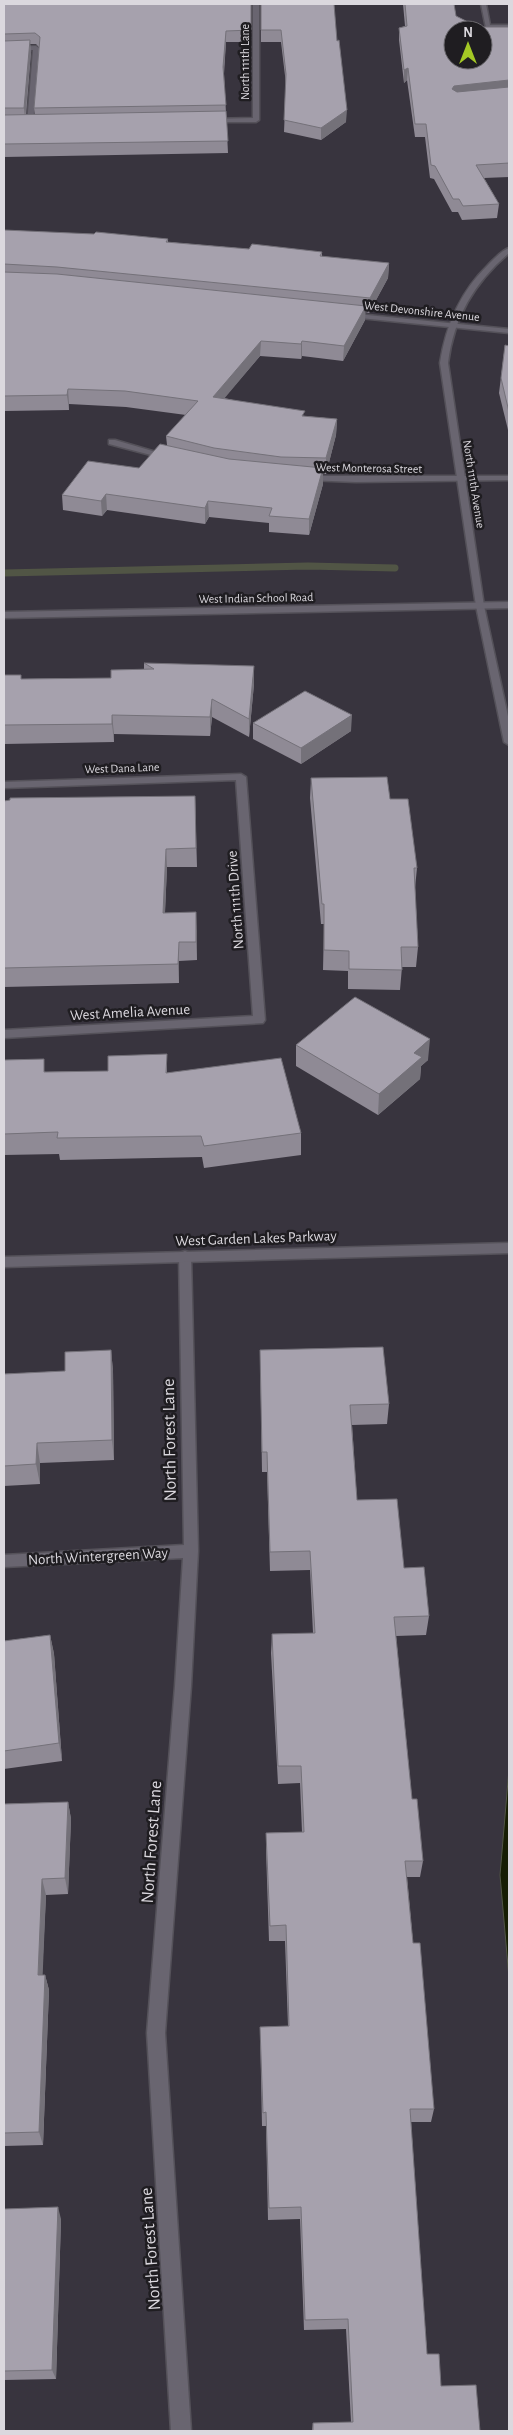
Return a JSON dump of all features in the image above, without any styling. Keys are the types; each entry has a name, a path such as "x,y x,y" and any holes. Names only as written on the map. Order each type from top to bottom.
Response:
{"street":[{"name":"North 111th Lane","path":"207,121 256,120 256,4"},
{"path":"483,4 488,27 509,27"},
{"path":"4,49 36,48 30,124"},
{"path":"21,124 40,123"},
{"name":"North 111th Avenue","path":"509,250 467,293 450,325 444,363 480,606 509,742"},
{"name":"West Devonshire Avenue","path":"338,314 509,331"},
{"path":"112,442 178,460"},
{"name":"West Monterosa Street","path":"302,478 356,480 509,478"},
{"name":"West Indian School Road","path":"4,615 509,605"},
{"name":"West Dana Lane","path":"4,785 241,777"},
{"name":"North 111th Drive","path":"241,777 259,1020"},
{"name":"West Amelia Avenue","path":"4,1034 259,1020"},
{"name":"West Garden Lakes Parkway","path":"4,1262 509,1248"},
{"name":"North Forest Lane","path":"181,2431 156,2033 192,1551 185,1256"},
{"name":"North Wintergreen Way","path":"4,1561 192,1551"}],"shaded area":[{"path":"509,1769 509,1978 500,1875"}],"building":[{"path":"4,4 251,4 251,30 226,31 223,67 226,105 34,108 40,37 35,33 4,34"},
{"path":"261,4 334,4 337,41 339,40 347,110 321,128 284,120 286,74 281,30 261,30"},
{"path":"405,4 454,4 456,16 464,20 443,20 443,70 493,70 493,27 509,27 509,80 454,86 452,89 457,92 509,87 509,163 476,165 499,204 463,206 459,199 453,199 435,166 431,165 426,124 415,124 408,68 404,70 399,28 407,26"},
{"path":"30,40 24,108 4,108 4,41"},
{"path":"226,111 228,141 4,144 4,115"},
{"path":"4,230 94,234 96,232 168,239 166,242 249,249 252,244 322,252 320,256 389,263 370,298 57,267 4,264"},
{"path":"4,272 57,274 366,306 344,346 302,341 301,344 261,341 213,397 305,411 302,416 337,419 326,458 281,457 214,448 166,436 198,401 125,391 68,389 67,395 4,396"},
{"path":"505,345 509,346 509,412 501,378"},
{"path":"160,444 229,459 323,468 309,519 269,516 272,508 208,501 205,508 106,494 101,501 62,495 88,461 139,468"},
{"path":"144,663 254,666 249,719 212,699 210,717 112,715 112,724 4,725 4,675 21,675 21,679 111,678 111,670 154,669"},
{"path":"305,691 352,715 301,748 253,723"},
{"path":"387,777 390,799 408,799 417,868 414,868 418,947 401,947 402,970 349,969 349,951 324,950 324,904 322,904 311,778"},
{"path":"195,796 196,848 166,849 163,913 196,912 196,942 179,942 178,964 4,968 4,801 10,800 10,798"},
{"path":"355,997 430,1039 414,1053 422,1057 379,1094 296,1045"},
{"path":"167,1054 166,1073 281,1058 301,1133 204,1146 201,1136 57,1138 58,1132 4,1134 4,1060 44,1059 44,1072 108,1071 108,1056"},
{"path":"383,1347 389,1404 350,1405 357,1500 397,1499 404,1568 424,1567 429,1616 394,1617 412,1799 417,1799 423,1861 405,1861 413,1943 420,1943 434,2109 410,2109 427,2354 439,2354 441,2386 476,2385 480,2431 313,2431 313,2423 353,2422 348,2319 305,2320 301,2207 269,2208 266,2112 263,2113 260,2027 289,2026 286,1925 270,1926 266,1833 304,1832 301,1766 278,1766 272,1634 315,1633 310,1551 270,1552 267,1452 262,1452 260,1350"},
{"path":"111,1350 112,1440 37,1443 36,1464 4,1466 4,1374 65,1371 65,1352"},
{"path":"50,1635 59,1743 4,1751 4,1641"},
{"path":"68,1802 65,1878 42,1879 38,1975 45,1975 39,2132 4,2133 4,1804"},
{"path":"58,2207 52,2370 4,2371 4,2209"}],"waterway":[{"path":"4,573 308,566 395,568"}]}
